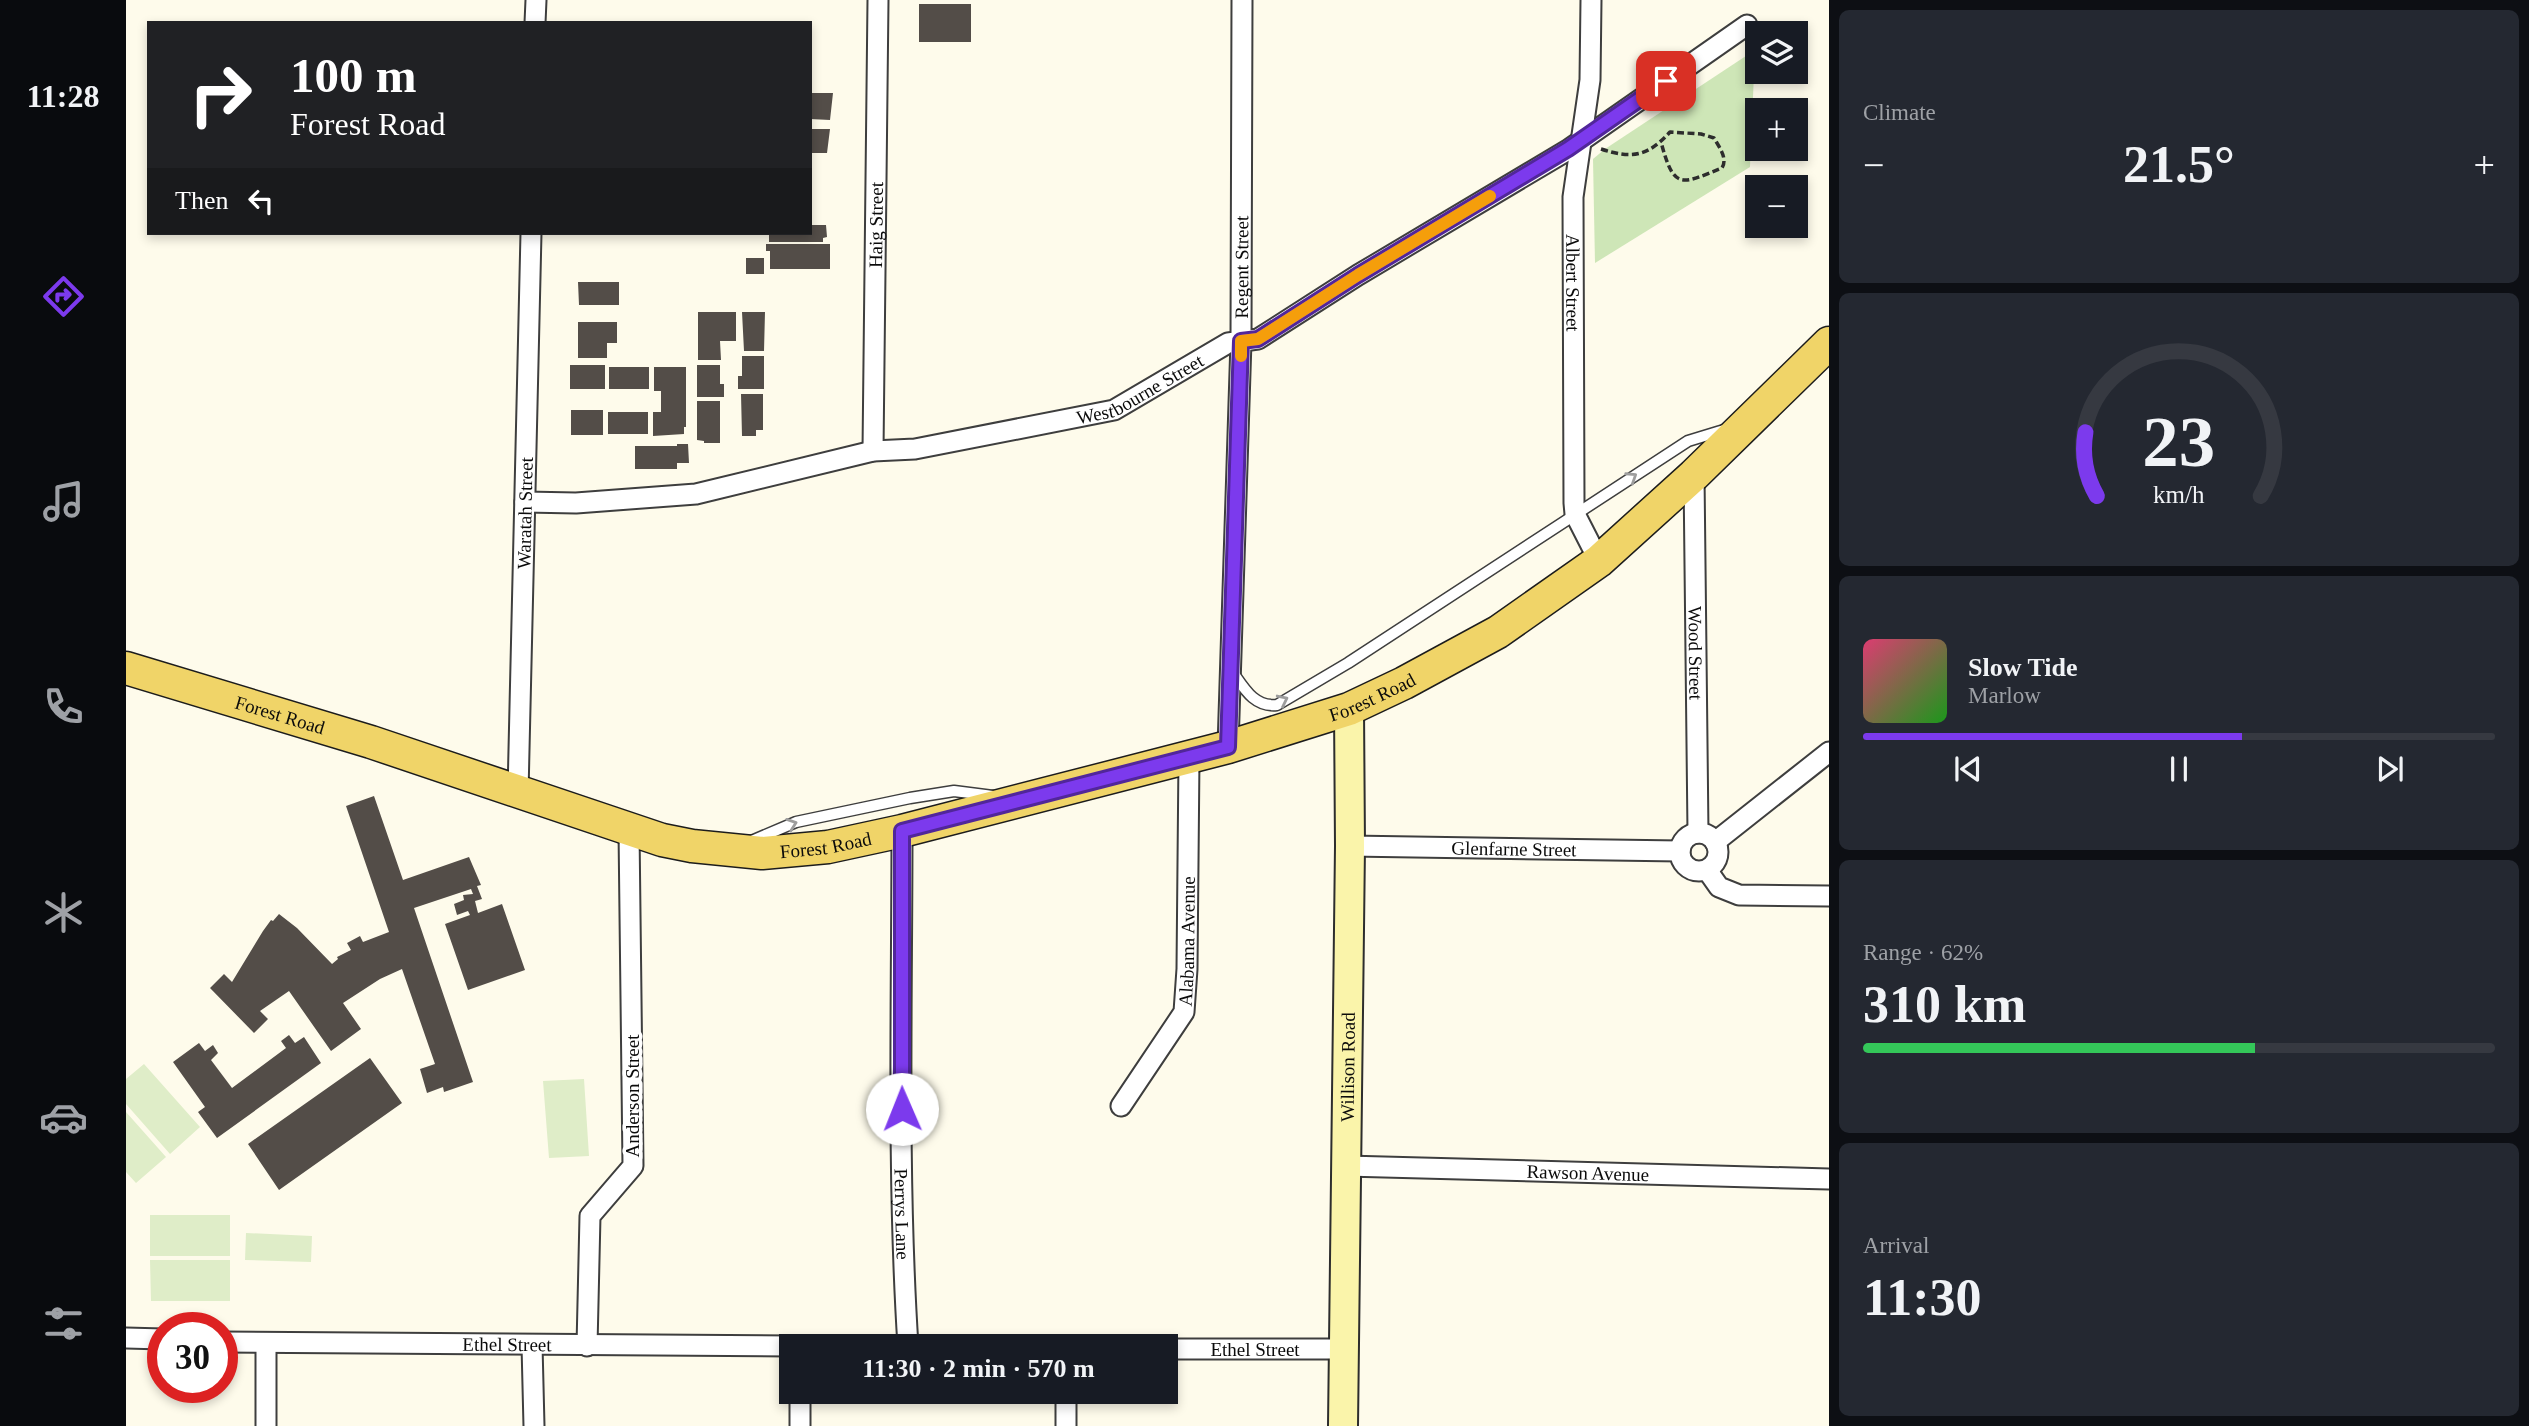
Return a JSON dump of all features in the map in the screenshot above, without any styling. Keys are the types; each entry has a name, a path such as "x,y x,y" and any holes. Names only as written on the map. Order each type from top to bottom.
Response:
{"main road":[{"name":"Forest Road","path":"126,668 346,735 629,830 692,846 762,853 828,847 902,831 1228,747 1349,709 1404,683 1488,638 1600,561 1694,475 1829,344"},
{"name":"Willison Road","path":"1343,1426 1350,846 1349,709"}],"street":[{"path":"535,21 536,0"},
{"name":"Haig Street","path":"873,451 878,0"},
{"name":"Regent Street","path":"1228,747 1241,341 1242,0"},
{"name":"Albert Street","path":"1591,0 1590,80 1573,197 1575,514 1600,561"},
{"name":"Westbourne Street","path":"526,502 576,503 696,494 873,451 915,449 1114,410 1228,343 1258,339 1358,275 1580,141 1745,26"},
{"name":"Waratah Street","path":"518,793 531,235"},
{"name":"Wood Street","path":"1694,475 1707,838"},
{"path":"1707,838 1718,848 1716,861 1707,870 1688,868 1680,851 1686,839 1707,838 1829,752"},
{"name":"Alabama Avenue","path":"1121,1106 1184,1012 1187,969 1189,757"},
{"name":"Anderson Street","path":"587,1346 590,1216 633,1166 629,830"},
{"name":"Perrys Lane","path":"902,831 902,1082 907,1334"},
{"name":"Glenfarne Street","path":"1350,846 1680,851"},
{"path":"1707,870 1714,883 1732,894 1829,897"},
{"name":"Rawson Avenue","path":"1346,1166 1829,1179"},
{"path":"126,1338 147,1339"},
{"name":"Ethel Street","path":"238,1342 779,1346"},
{"path":"266,1343 266,1426"},
{"path":"533,1345 534,1426"},
{"name":"Ethel Street","path":"1178,1349 1344,1349"},
{"path":"800,1404 800,1426"},
{"path":"1066,1404 1066,1426"}],"lane":[{"path":"1231,671 1256,702 1268,706 1277,705 1346,664 1688,441 1748,423"},
{"path":"729,850 796,822 954,791 1025,800"}],"path":[{"path":"1601,149 1620,155 1637,156 1661,142 1670,132 1676,131 1714,138 1725,159 1724,165 1690,181 1678,179 1668,169 1661,142"}],"green space":[{"path":"1745,57 1745,84 1754,84 1753,98 1745,98 1745,161 1750,161 1750,167 1595,263 1593,159"},
{"path":"144,1064 200,1127 170,1154 126,1104 126,1079"},
{"path":"584,1079 589,1156 549,1158 543,1081"},
{"path":"126,1112 166,1157 136,1183 126,1172"},
{"path":"150,1215 230,1215 230,1256 150,1256"},
{"path":"246,1233 312,1236 311,1262 245,1260"},
{"path":"150,1260 230,1260 230,1301 151,1301"}],"building":[{"path":"919,4 971,4 971,42 919,42"},
{"path":"812,93 833,93 830,120 812,119"},
{"path":"812,129 830,129 827,153 812,153"},
{"path":"812,225 826,225 827,237 823,238 823,242 769,242 769,235 812,235"},
{"path":"766,244 830,244 830,269 770,269 770,251 766,251"},
{"path":"746,258 764,258 764,274 746,274"},
{"path":"578,282 619,282 619,305 579,305"},
{"path":"698,312 736,312 736,341 720,341 721,360 698,360"},
{"path":"742,312 765,312 764,351 744,351"},
{"path":"578,322 617,322 617,343 607,343 607,358 578,358"},
{"path":"742,356 764,356 764,389 738,389 738,376 742,376"},
{"path":"570,365 605,365 605,389 570,389"},
{"path":"697,365 720,365 720,384 724,384 724,397 697,397"},
{"path":"609,367 649,367 649,389 609,389"},
{"path":"654,367 686,367 684,434 653,436 653,412 661,412 661,391 654,391"},
{"path":"741,394 763,394 763,430 756,430 756,436 742,436"},
{"path":"697,401 720,401 720,443 697,440"},
{"path":"571,410 603,410 603,435 571,435"},
{"path":"608,412 648,412 648,434 608,434"},
{"path":"688,444 689,463 677,463 677,469 635,469 635,446"},
{"path":"374,796 403,880 469,857 481,885 477,886 482,899 475,901 478,913 502,904 525,970 468,990 445,924 470,915 468,911 457,915 454,904 464,900 463,895 473,894 471,889 414,908 473,1082 444,1092 443,1087 427,1093 420,1069 435,1064 402,969 380,979 343,1003 361,1029 331,1051 289,991 260,1011 268,1019 254,1033 210,988 224,974 232,982 263,931 279,914 297,928 332,964 337,957 351,950 347,943 360,936 363,942 389,932 346,806"},
{"path":"289,1035 295,1043 304,1037 321,1063 217,1138 198,1112 205,1107 173,1062 199,1043 205,1051 213,1045 218,1053 211,1060 232,1088 286,1048 281,1041"},
{"path":"370,1058 402,1103 279,1190 248,1144"}],"slow traffic":[{"path":"1241,356 1241,341 1258,339 1490,196"}],"route":[{"path":"902,1109 902,831 1228,747 1241,341 1258,339 1358,275 1568,149 1666,81"}]}
